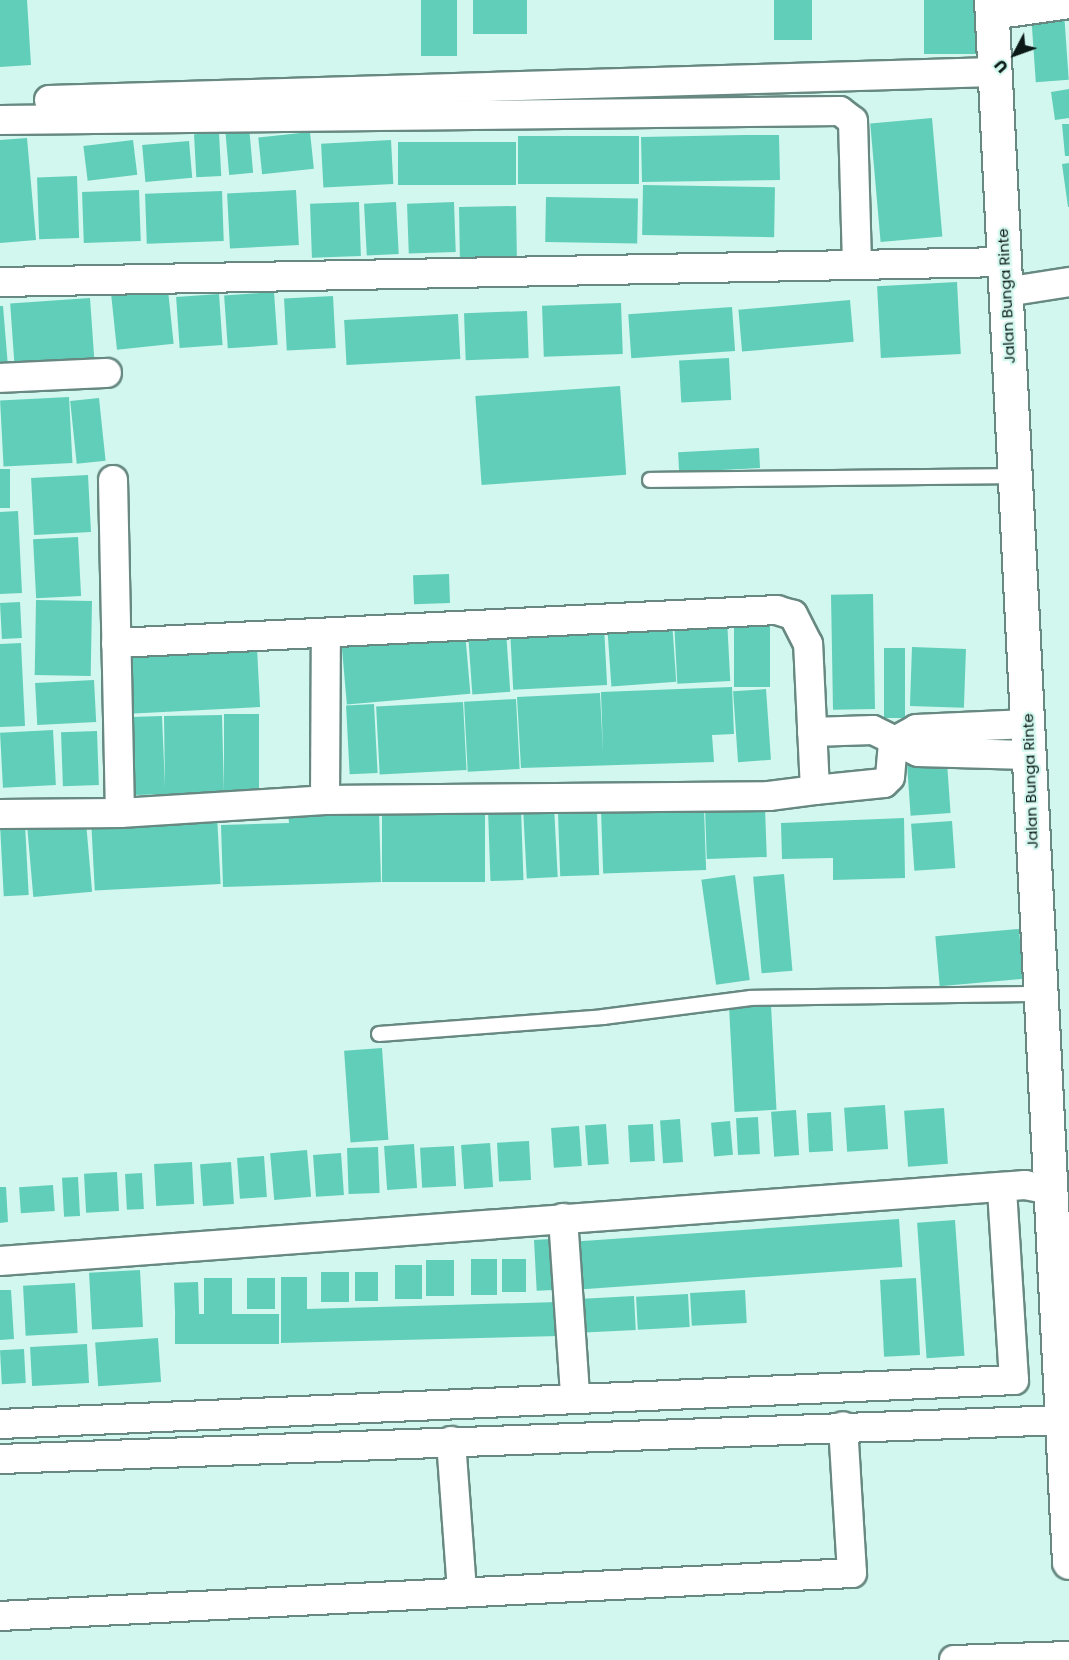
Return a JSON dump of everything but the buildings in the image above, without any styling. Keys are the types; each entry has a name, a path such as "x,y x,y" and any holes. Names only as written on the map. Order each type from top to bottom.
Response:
{"street":[{"path":"991,8 1069,4"},
{"name":"Jalan Bunga Rinte","path":"991,8 1050,1190 1065,1422 1069,1562"},
{"path":"0,102 994,72"},
{"path":"0,120 840,111 853,121 857,264"},
{"path":"0,282 857,264 1069,282"},
{"path":"0,378 107,373"},
{"path":"113,480 120,813"},
{"path":"116,643 777,610 793,615 808,644 815,790"},
{"path":"326,634 326,800"},
{"path":"893,742 916,729 1028,739"},
{"path":"812,732 873,730 893,742"},
{"path":"0,813 120,813 326,800 769,796 884,783 890,777 893,742"},
{"path":"0,1424 575,1395 1014,1380 1002,1188"},
{"path":"0,1261 563,1218 1002,1188 1050,1190"},
{"path":"563,1218 575,1395"},
{"path":"0,1459 843,1426 1065,1422"},
{"path":"0,1616 852,1573 843,1426"},
{"path":"451,1441 462,1592"},
{"path":"954,1660 1069,1656"}],"lane":[{"path":"650,480 1015,476"},
{"path":"379,1034 603,1017 751,998 1040,994"}]}
